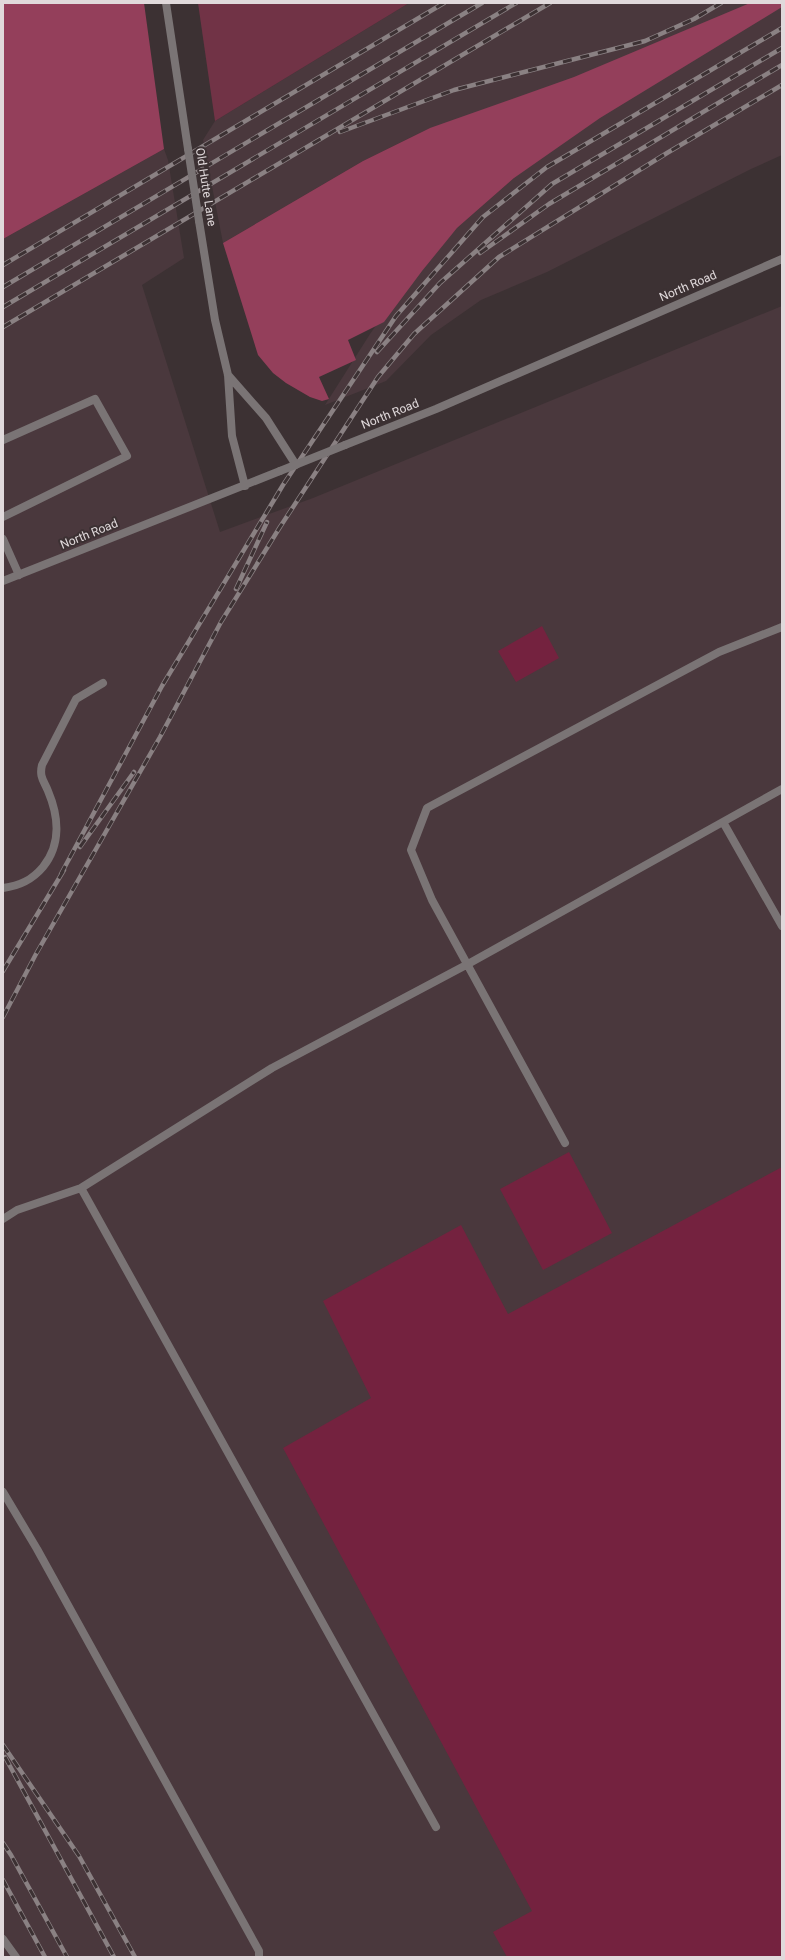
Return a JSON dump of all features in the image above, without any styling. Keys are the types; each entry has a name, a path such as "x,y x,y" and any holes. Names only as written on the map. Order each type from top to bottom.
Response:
{"street":[{"name":"Old Hutte Lane","path":"166,3 215,320 228,375 232,436 245,486"},
{"name":"North Road","path":"3,581 436,409 782,259"},
{"name":"Old Hutte Lane","path":"228,375 266,418 296,465"},
{"path":"3,440 96,399 127,456 3,517"},
{"path":"3,539 19,575"},
{"path":"564,1143 432,900 412,850 427,808 719,652 782,627"},
{"path":"3,888 25,883 38,873 48,860 55,847 57,821 48,791 42,781 40,773 42,765 76,699 103,683"},
{"path":"3,1220 16,1210 80,1188 272,1068 468,964 782,789"},
{"path":"723,822 782,926"},
{"path":"80,1188 436,1828"},
{"path":"3,1492 37,1549 259,1951 259,1957"},
{"path":"3,1939 16,1957"}],"shaded area":[{"path":"3,3 144,3 164,149 3,239"},
{"path":"198,3 409,3 215,121"},
{"path":"409,3 782,3 782,155 751,169 547,272 481,300 431,335 386,381 325,405 370,334 406,283 457,228 514,178 430,128 363,161 223,243 203,140 215,121"},
{"path":"750,3 782,3 782,7 600,118 514,178 457,228 422,271 384,322 348,340 356,360 319,377 329,399 322,401 310,397 286,383 273,373 258,355 223,243 363,161 430,128 574,77"},
{"path":"164,149 168,160 184,258 142,285 220,532 313,498 782,306 782,1957 3,1957 3,239"}],"building":[{"path":"542,626 559,658 516,682 498,651"},
{"path":"569,1152 612,1233 543,1270 500,1189"},
{"path":"782,1167 782,1957 507,1957 493,1932 532,1911 283,1448 371,1398 323,1301 461,1225 508,1314"}],"railway":[{"path":"3,265 444,3"},
{"path":"3,287 482,3"},
{"path":"3,307 516,3"},
{"path":"3,327 550,3"},
{"path":"340,132 454,90 645,41 694,19 721,3"},
{"path":"61,874 162,686 283,485 396,316 483,217 547,167 782,28"},
{"path":"377,352 440,283 552,184 782,48"},
{"path":"480,253 549,204 782,65"},
{"path":"3,1017 36,954 160,737 221,622 280,527 378,377 414,334 499,257 667,153 782,85"},
{"path":"236,589 267,522"},
{"path":"80,847 134,772"},
{"path":"3,971 64,870"},
{"path":"3,1745 79,1856 135,1957"},
{"path":"5,1757 114,1957"},
{"path":"3,1843 67,1957"},
{"path":"3,1880 45,1957"}]}
